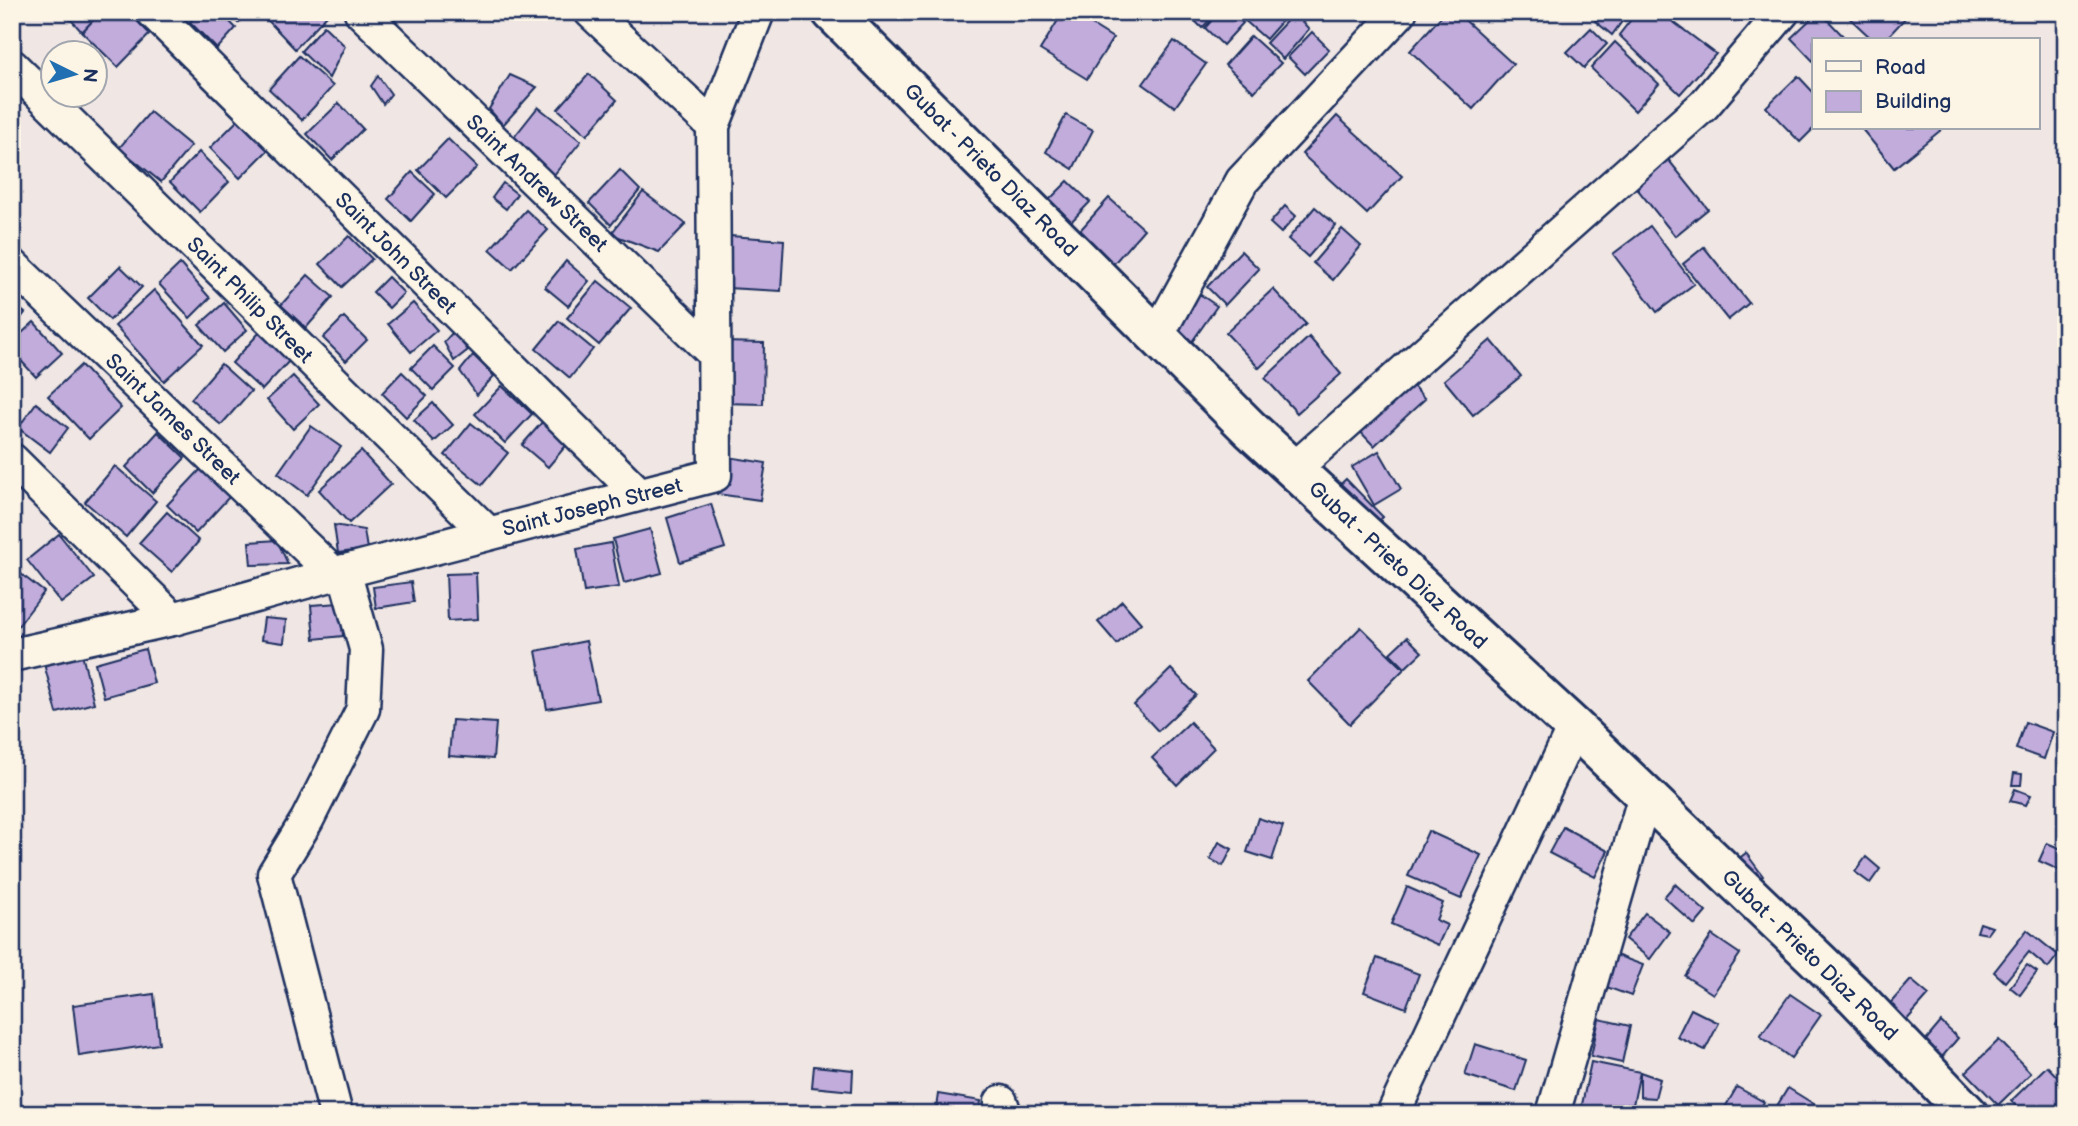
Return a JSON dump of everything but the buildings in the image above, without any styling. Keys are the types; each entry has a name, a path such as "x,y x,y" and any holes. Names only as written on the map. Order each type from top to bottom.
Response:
{"main road":[{"name":"Gubat - Prieto Diaz Road","path":"832,12 1294,469 1574,727 1855,996 1968,1114"}],"street":[{"name":"Saint John Street","path":"153,12 639,495"},
{"name":"Saint Andrew Street","path":"361,12 713,353"},
{"path":"591,12 713,126"},
{"name":"Saint Joseph Street","path":"12,654 173,619 488,533 715,475 713,126 758,12"},
{"path":"1157,336 1242,181 1400,12"},
{"path":"1294,469 1704,105 1783,12"},
{"name":"Saint Philip Street","path":"12,66 488,533"},
{"name":"Saint James Street","path":"12,265 339,573"},
{"path":"12,460 173,619"},
{"path":"337,1114 274,874 307,820 363,709 366,649 339,573"},
{"path":"1393,1114 1574,727"},
{"path":"1553,1114 1645,795"}]}
